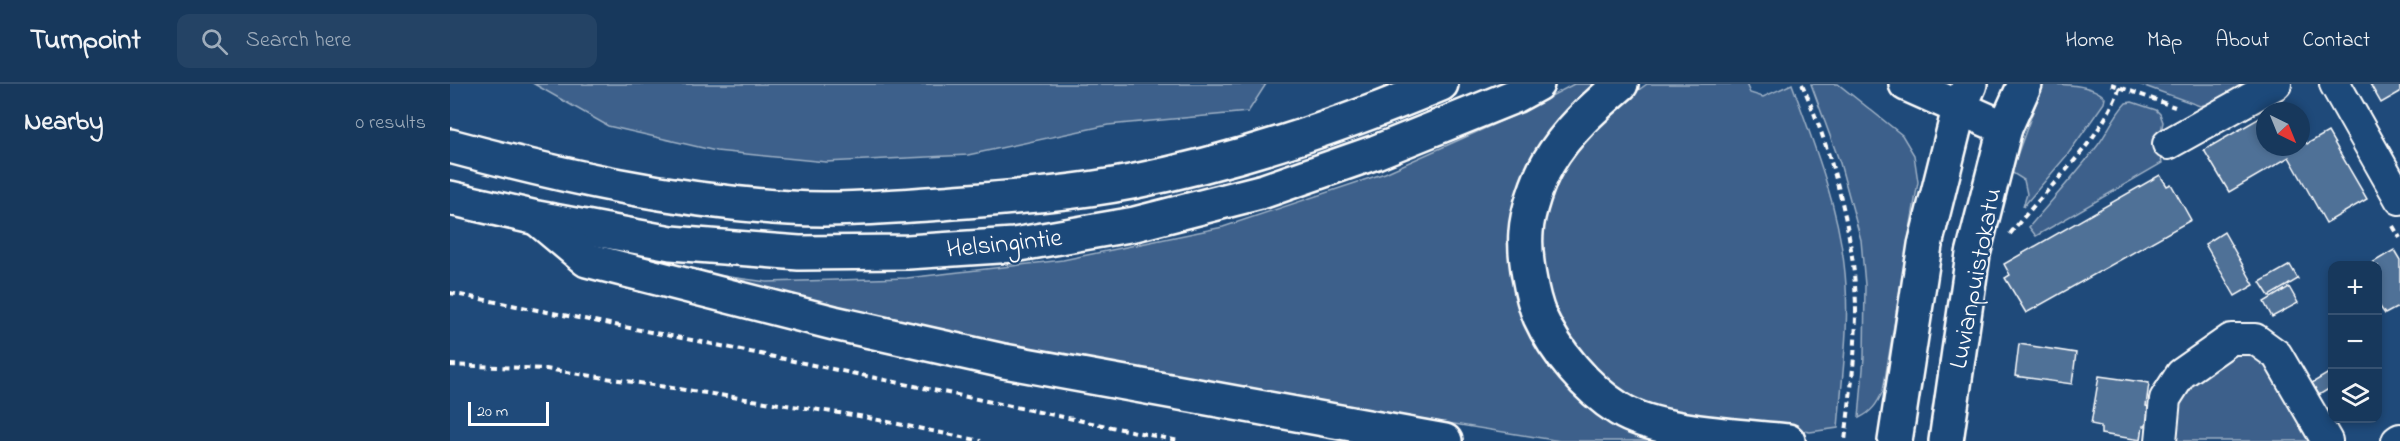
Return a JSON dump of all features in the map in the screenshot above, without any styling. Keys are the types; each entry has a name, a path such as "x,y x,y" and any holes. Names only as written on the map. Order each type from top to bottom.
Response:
{"main road":[{"name":"Helsingintie","path":"450,146 547,172 672,196 792,208 898,206 1011,198 1130,182 1255,151 1371,113 1441,84"},
{"name":"Helsingintie","path":"450,198 537,218 671,243 799,253 908,252 1014,245 1135,224 1264,192 1376,152 1515,96 1537,84"},
{"path":"1621,84 1567,134 1546,165 1536,193 1526,232 1529,274 1540,316 1560,350 1586,382 1620,410 1655,423 1682,429 1788,441"},
{"path":"1906,84 1964,96 2005,128"},
{"name":"Luvianpuistokatu","path":"1946,441 1972,254 2005,128 2025,84"},
{"name":"Luvianpuistokatu","path":"1895,441 1925,245 1964,96"},
{"path":"537,218 587,260 834,323 1004,361 1445,441"}],"street":[{"path":"2168,144 2276,84"},
{"path":"2335,84 2400,199"},
{"path":"2161,441 2165,399 2181,374 2231,339 2255,339 2277,355 2327,441"}],"path":[{"path":"1802,84 1824,143 1843,210 1853,260 1856,309 1855,358 1845,441"},
{"path":"2111,84 2180,109 2199,126"},
{"path":"2007,240 2072,164 2107,115 2121,86"},
{"path":"450,293 707,343 1179,441"},
{"path":"450,365 558,371 859,416 981,441"}],"shaded area":[{"path":"534,84 1266,84 1248,112 1108,125 968,155 826,162 716,151 608,126"},
{"path":"1574,84 1598,84 1575,101 1543,140 1522,181 1525,319 1544,358 1577,395 1682,441 1560,441 1156,376 935,331 692,272 767,282 907,278 1063,260 1223,227 1385,173 1517,114"},
{"path":"1647,84 1746,84 1750,93 1763,97 1792,84 1816,150 1841,241 1847,305 1838,428 1810,432 1672,412 1627,395 1592,369 1566,339 1548,302 1540,264 1542,222 1552,185 1579,142 1614,108"},
{"path":"1811,84 1838,84 1902,135 1914,155 1918,182 1883,391 1874,407 1859,418 1864,357 1865,285 1861,240 1840,163"},
{"path":"2043,84 2085,87 2100,93 2105,98 2104,103 2068,154 2023,207 2027,194 2024,180 2011,172"},
{"path":"2139,84 2245,84 2200,106"},
{"path":"2132,102 2156,110 2160,114 2163,122 2158,146 2162,163 2036,236 2029,227 2090,156 2126,103"},
{"path":"2255,339 2327,441 2161,441 2165,399"}],"building":[{"path":"2370,84 2400,84 2400,92 2381,103"},
{"path":"2256,120 2256,156 2310,156 2310,142 2328,132 2367,199 2326,223 2289,157 2229,192 2204,150"},
{"path":"2160,175 2167,186 2171,184 2191,220 2026,313 2005,278 2010,275 2004,264"},
{"path":"2224,232 2254,285 2235,296 2205,244"},
{"path":"2394,250 2400,260 2400,306 2385,314 2382,310 2382,261 2375,261"},
{"path":"2290,265 2298,279 2269,296 2260,282"},
{"path":"2289,287 2298,303 2272,317 2264,302"},
{"path":"2019,344 2076,353 2072,384 2015,376"},
{"path":"2328,373 2328,389 2319,395 2312,383"},
{"path":"2099,376 2149,383 2146,406 2151,408 2148,426 2143,426 2141,440 2101,434 2101,426 2091,424"}]}
